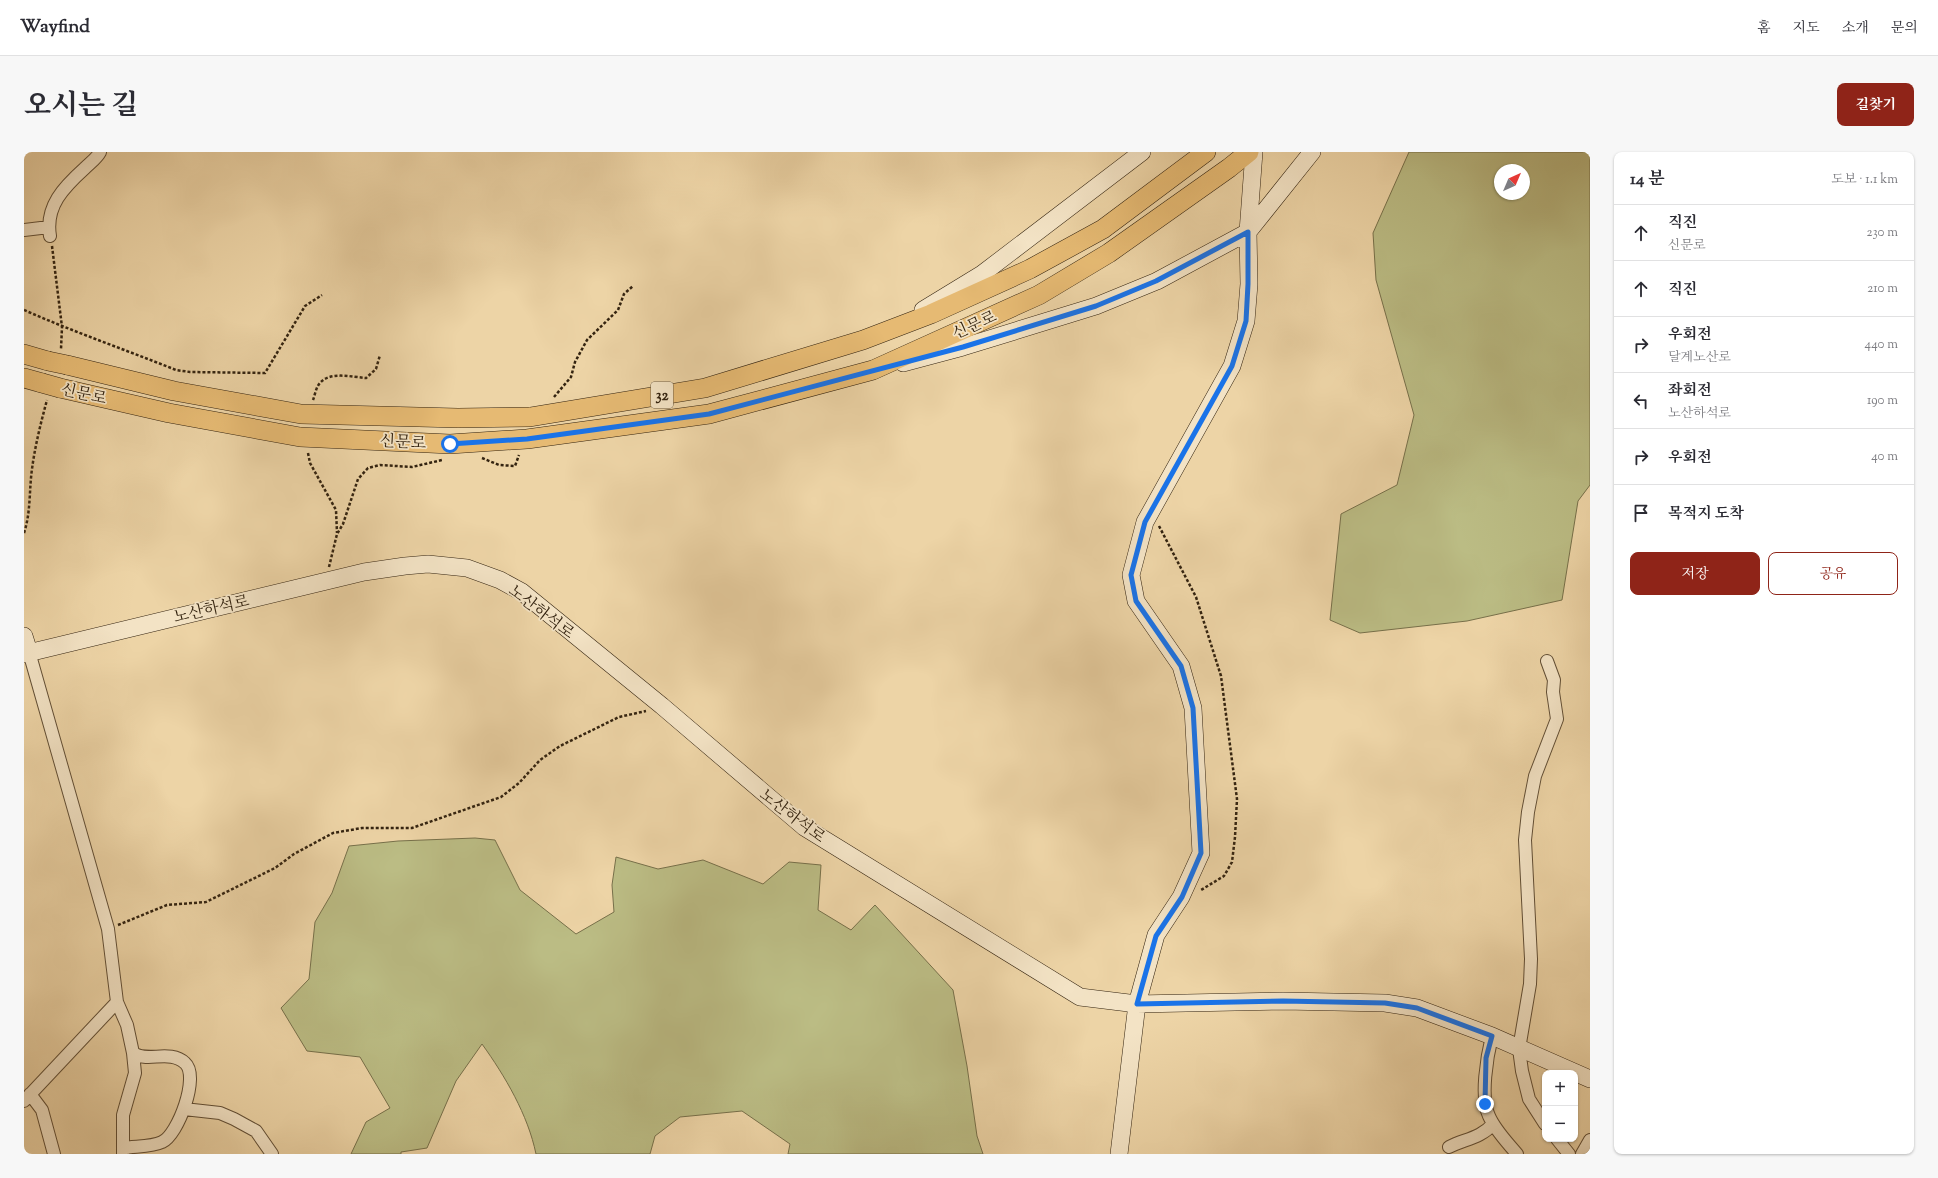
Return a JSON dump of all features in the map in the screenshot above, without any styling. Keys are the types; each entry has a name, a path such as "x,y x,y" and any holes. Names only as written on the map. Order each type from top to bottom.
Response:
{"main road":[{"name":"신문로","path":"24,354 174,391 301,414 458,418 530,417 705,388 863,340 931,314 1022,272 1096,233 1206,152"},
{"name":"신문로","path":"33,381 168,413 300,436 450,444 527,439 709,414 873,370 1039,295 1108,253 1230,168 1249,152"}],"street":[{"path":"24,230 49,231 50,213 54,202 66,185 100,152"},
{"path":"890,329 982,274 1142,152"},
{"path":"1119,1154 1137,1004 1156,936 1182,897 1201,853 1193,708 1181,666 1136,601 1131,575 1145,522 1232,366 1246,321 1248,232 1254,152"},
{"path":"873,370 963,347 1096,306 1156,281 1248,232 1312,152"},
{"name":"노산하석로","path":"26,647 364,572 428,564 467,568 500,580 522,592 662,706 804,827 1080,997 1137,1004 1283,1001 1385,1003 1417,1008 1492,1036 1590,1079"},
{"path":"26,647 108,929 117,1002 127,1025 133,1052 135,1073 123,1115 123,1151 162,1143 173,1131 184,1109 191,1078 189,1067 184,1062 164,1055 137,1056 133,1052"},
{"path":"1542,1119 1529,1099 1522,1071 1519,1049 1530,984 1531,952 1525,840 1528,812 1535,776 1557,719 1553,692 1554,680 1548,661"},
{"path":"54,1154 42,1110 27,1097 117,1002"},
{"path":"1492,1036 1486,1058 1485,1104 1493,1124 1517,1154"},
{"path":"184,1109 220,1113 234,1119 256,1131 272,1154"},
{"path":"1449,1147 1462,1140 1477,1137 1486,1132 1493,1124"},
{"path":"1582,1154 1590,1140"},
{"path":"1559,1142 1569,1154"}],"path":[{"path":"554,397 571,377 574,362 587,340 618,310 624,294 633,286"},
{"path":"24,310 62,327 85,334 176,370 190,372 265,373 305,306 322,295"},
{"path":"312,400 319,383 326,378 343,376 366,378 376,369 380,355"},
{"path":"308,452 310,463 336,510 337,534 326,581"},
{"path":"480,457 499,465 515,466 519,456"},
{"path":"337,534 343,524 358,479 368,468 380,465 412,467 448,459"},
{"path":"1153,508 1158,526 1196,597 1221,676 1237,799 1232,862 1224,876 1200,890 1182,897"},
{"path":"108,929 167,905 206,902 275,868 294,854 333,833 362,828 412,828 501,797 519,783 540,760 560,746 619,717 662,706"}],"green space":[{"path":"1409,152 1590,152 1590,485 1578,501 1562,600 1467,621 1360,633 1330,620 1341,514 1397,485 1414,415 1376,280 1373,233"},
{"path":"475,838 495,840 520,890 576,934 614,912 612,885 616,857 658,869 703,860 763,884 789,862 821,865 818,910 851,930 875,905 953,990 967,1066 977,1136 983,1154 788,1154 790,1144 742,1111 680,1117 655,1136 650,1154 536,1154 527,1125 515,1096 482,1044 456,1081 427,1148 401,1152 401,1154 351,1154 366,1122 390,1108 360,1057 307,1051 281,1008 309,979 315,922 332,893 349,846 398,841"}],"route":[{"path":"450,444 527,439 709,414 963,347 1096,306 1156,281 1248,232 1246,321 1232,366 1145,522 1131,575 1136,601 1181,666 1193,708 1201,853 1182,897 1156,936 1137,1004 1283,1001 1385,1003 1417,1008 1492,1036 1486,1058 1485,1104"}]}
